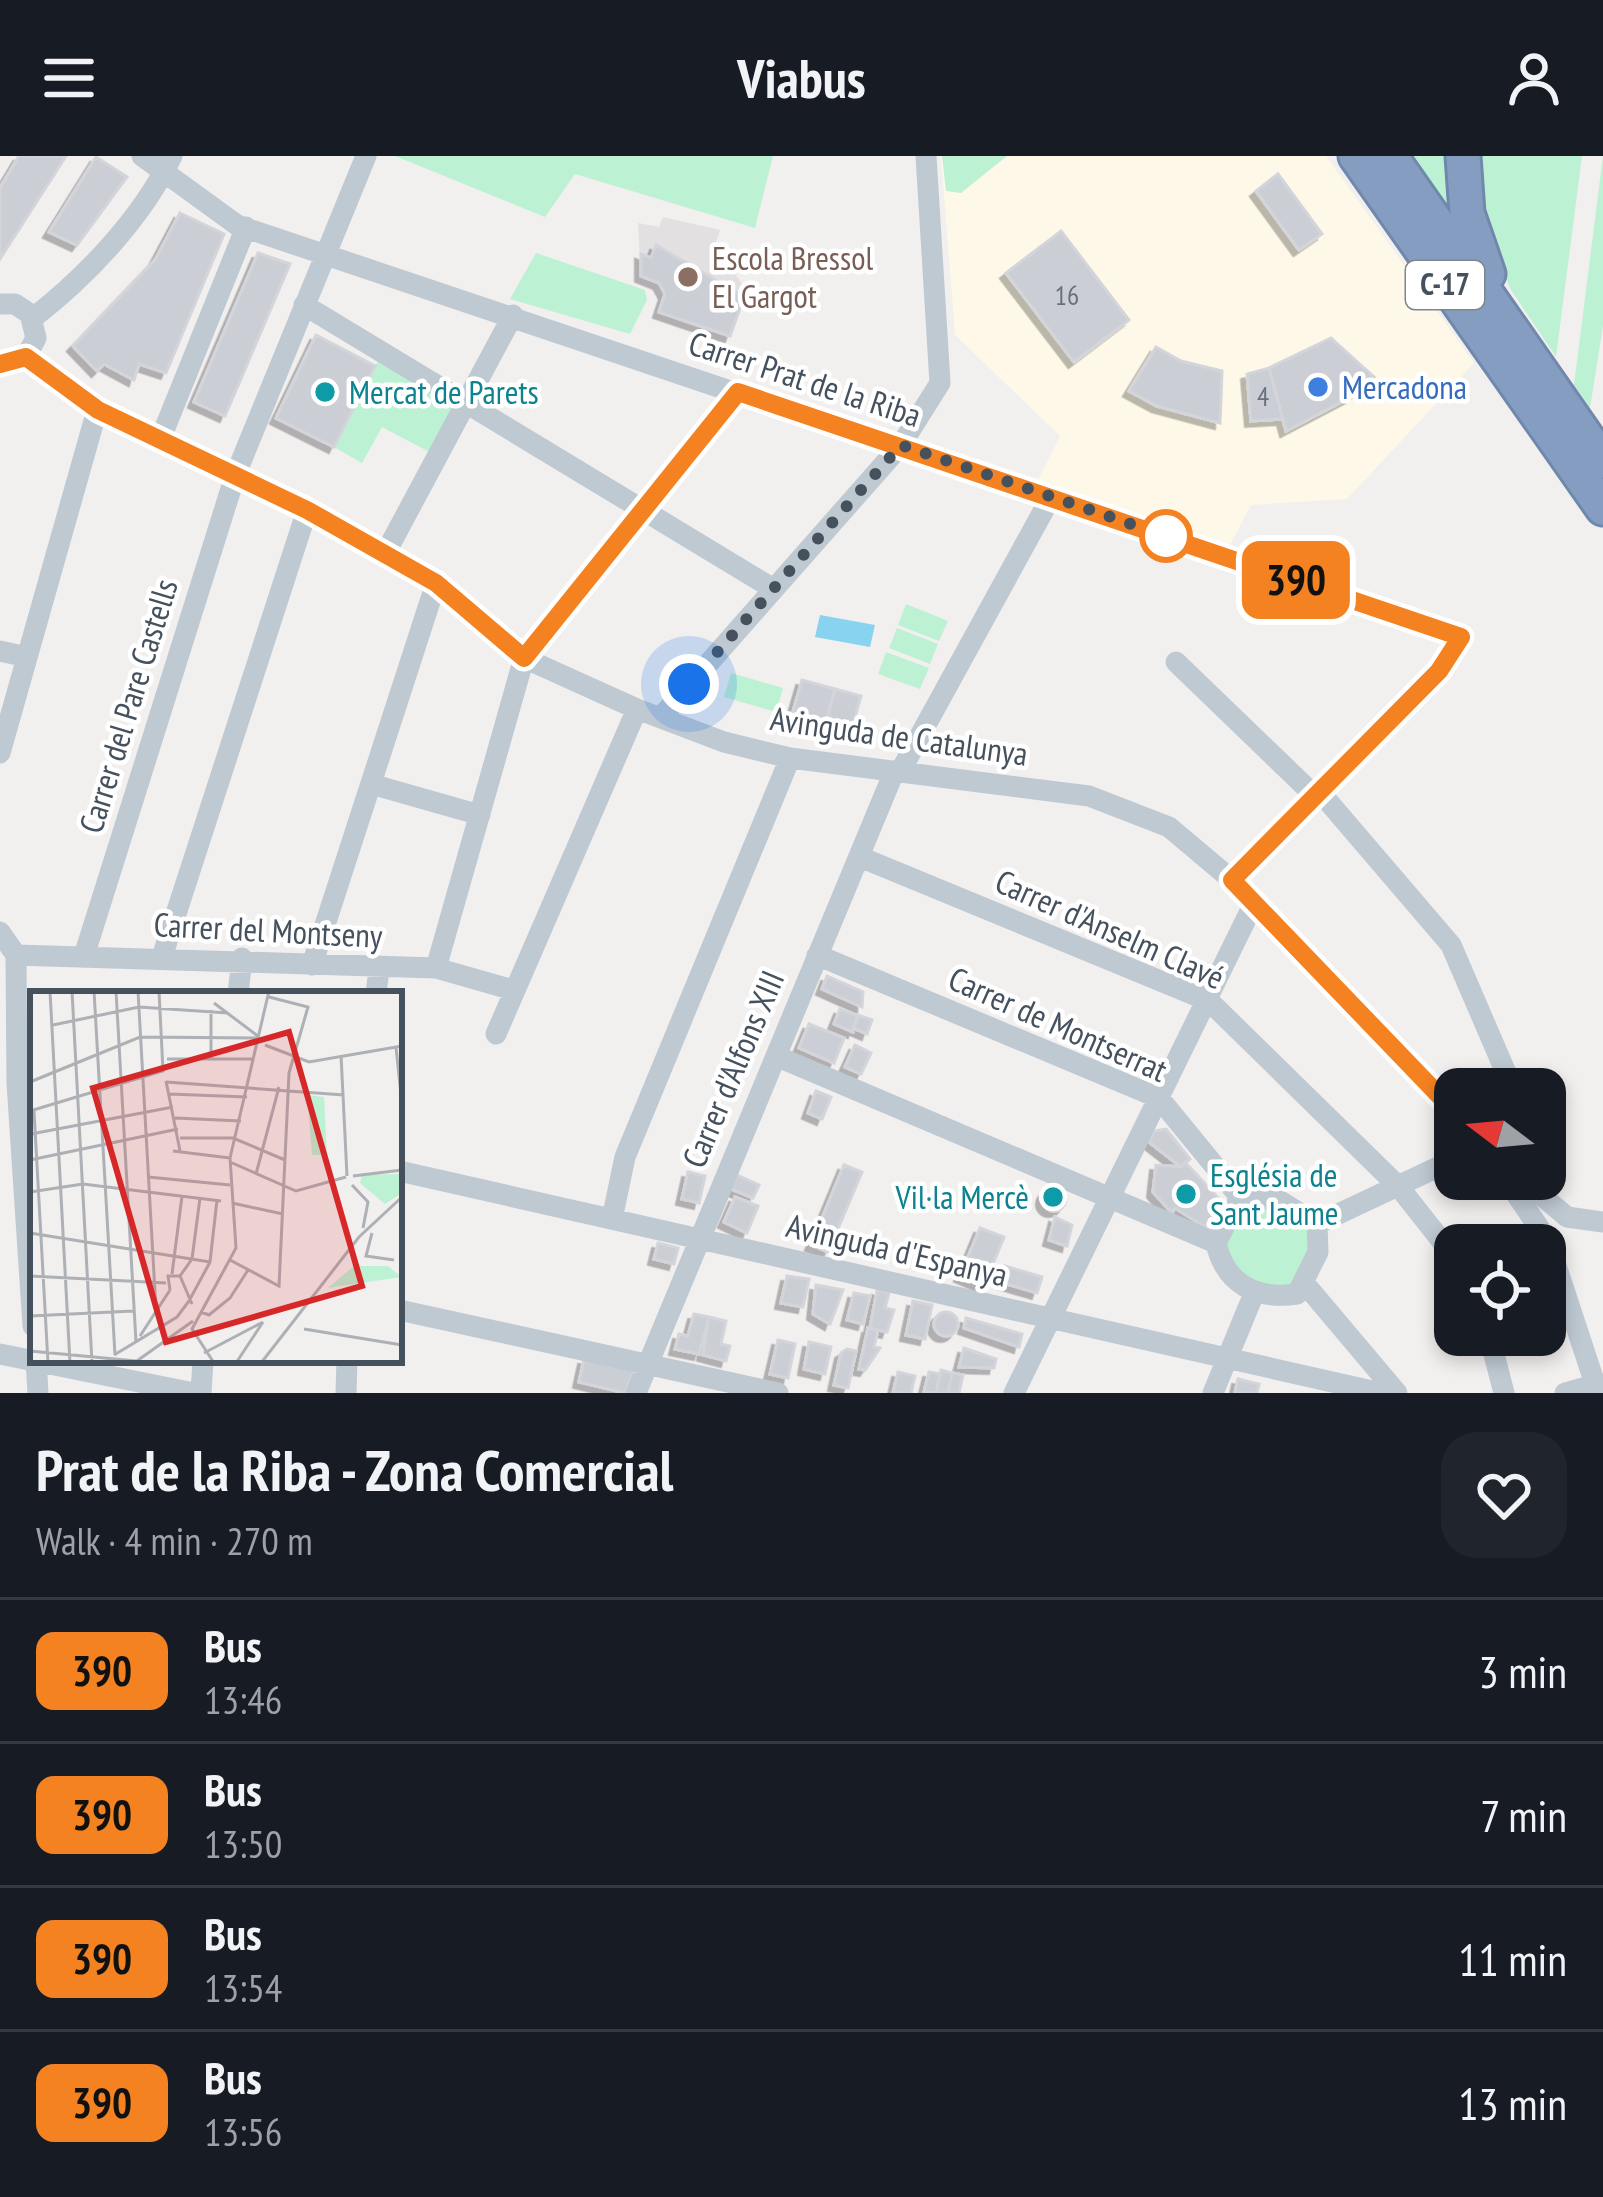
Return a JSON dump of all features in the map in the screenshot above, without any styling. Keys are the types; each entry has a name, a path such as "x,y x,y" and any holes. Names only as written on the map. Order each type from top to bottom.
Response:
{"highway":[{"name":"C-17","path":"1357,156 1603,508"},
{"name":"C-17","path":"1390,156 1603,461"},
{"path":"1462,156 1467,213 1486,265 1491,299"},
{"path":"1523,399 1541,440 1603,535"}],"street":[{"name":"Carrer Prat de la Riba","path":"142,156 169,163 246,227 1461,637 1439,671 1318,794"},
{"name":"Carrer del Pare Castells","path":"84,956 235,476 366,156"},
{"path":"662,716 901,445 940,383 926,156"},
{"path":"33,317 68,290 169,163"},
{"path":"160,440 246,227"},
{"path":"0,304 15,304 33,317 36,338 26,357 0,364"},
{"path":"304,305 772,588"},
{"path":"385,554 513,315"},
{"name":"Avinguda de Catalunya","path":"26,357 98,410 307,510 436,583 524,658 637,709 724,742 790,758 1089,796 1169,827 1232,880 1434,1090"},
{"path":"436,968 524,658 738,392"},
{"path":"0,752 98,410"},
{"name":"Carrer d'Alfons XIII","path":"636,1393 897,772 1051,496"},
{"path":"162,957 307,510"},
{"path":"312,965 436,583"},
{"path":"0,651 26,657"},
{"path":"1176,662 1318,794 1451,945 1504,1068"},
{"path":"496,1034 637,709"},
{"path":"612,1219 625,1157 790,758"},
{"path":"371,784 480,815"},
{"path":"1232,880 1318,794"},
{"name":"Carrer d'Anselm Clavé","path":"860,856 1209,1001 1399,1186 1434,1231"},
{"path":"1014,1393 1254,904"},
{"path":"0,932 16,955 17,1083 30,1264"},
{"name":"Carrer del Montseny","path":"16,955 242,958 436,968 513,990"},
{"name":"Carrer de Montserrat","path":"817,955 1159,1098 1240,1197"},
{"path":"238,991 242,958"},
{"path":"376,991 379,968"},
{"path":"776,1056 1216,1243 1231,1280 1256,1291 1277,1297 1297,1294 1318,1252 1317,1224"},
{"path":"1317,1224 1434,1169"},
{"name":"Avinguda d'Espanya","path":"402,1172 1381,1393"},
{"path":"1216,1243 1240,1197 1280,1201 1317,1224"},
{"path":"1520,1200 1548,1240 1583,1391"},
{"path":"1547,1200 1567,1217 1603,1222"},
{"path":"0,1217 28,1223"},
{"path":"1305,1284 1397,1393"},
{"path":"1213,1393 1256,1291"},
{"path":"402,1311 778,1393"},
{"path":"0,1354 30,1360"},
{"path":"1494,1356 1504,1393"},
{"path":"36,1363 38,1393"},
{"path":"46,1363 197,1393 202,1363"},
{"path":"346,1393 347,1363"}],"shaded area":[{"path":"941,156 1326,156 1474,363 1347,499 1251,505 1230,545 1038,480 1060,436 955,335"},
{"name":"Escola Bressol El Gargot","path":"663,217 720,230 715,246 745,288 730,336 659,312 665,294 659,283 641,276 638,223 659,227"}],"green space":[{"path":"395,156 773,156 755,228 575,174 545,217"},
{"path":"942,156 1007,156 961,193 946,191"},
{"path":"1413,156 1453,156 1456,206 1450,210"},
{"path":"1473,156 1582,156 1556,357 1511,290 1476,213"},
{"path":"1603,156 1603,326 1590,408 1574,385"},
{"path":"536,253 645,290 647,300 630,334 510,299"},
{"path":"383,351 467,400 437,456 382,427 362,463 334,447"},
{"path":"906,604 948,621 939,641 898,625"},
{"path":"897,628 938,644 930,664 889,648"},
{"path":"886,652 929,668 920,689 878,674"},
{"path":"731,673 783,688 776,712 724,697"},
{"path":"1240,1197 1317,1224 1305,1284 1277,1297 1221,1267 1227,1216"}],"water":[{"path":"820,615 875,625 870,647 815,637"}],"building":[{"path":"19,156 66,156 0,259 0,188"},
{"path":"96,157 127,177 77,245 49,232"},
{"path":"1278,174 1322,234 1299,250 1256,191"},
{"path":"180,213 224,234 166,373 139,364 134,380 104,364 97,371 73,346 155,260"},
{"path":"1061,231 1129,320 1074,362 1006,273"},
{"path":"656,245 744,297 730,336 659,312 665,294 659,283 641,276 641,254 651,258"},
{"path":"258,253 290,264 225,416 194,402"},
{"name":"Mercat de Parets","path":"316,335 375,366 334,447 276,418"},
{"name":"Mercadona","path":"1331,338 1374,377 1351,397 1286,431 1269,368"},
{"path":"1156,347 1181,361 1222,371 1220,423 1157,406 1129,391"},
{"path":"1269,368 1283,419 1251,421 1247,374"},
{"path":"802,680 835,689 825,726 790,722"},
{"path":"835,689 861,696 851,731 825,726"},
{"path":"827,976 863,992 862,1007 822,989"},
{"path":"840,1009 858,1016 853,1032 834,1024"},
{"path":"858,1015 872,1020 867,1034 853,1028"},
{"path":"809,1024 844,1038 834,1063 799,1048"},
{"path":"855,1045 871,1053 861,1074 845,1067"},
{"path":"816,1091 831,1097 822,1119 808,1113"},
{"path":"1166,1129 1190,1159 1181,1167 1149,1142 1154,1131"},
{"name":"Església de Sant Jaume","path":"1185,1162 1223,1203 1205,1227 1175,1208 1172,1213 1153,1192 1156,1165 1181,1167"},
{"path":"844,1165 862,1172 828,1252 811,1245"},
{"path":"688,1172 705,1176 699,1203 682,1199"},
{"path":"737,1175 759,1185 753,1198 731,1189"},
{"name":"Vil·la Mercè","path":"1054,1187 1063,1190 1063,1208 1054,1211 1045,1208 1042,1199 1045,1190"},
{"path":"735,1197 758,1206 747,1233 724,1222"},
{"path":"1055,1217 1072,1225 1067,1246 1049,1240"},
{"path":"980,1228 1004,1237 984,1286 960,1276"},
{"path":"658,1243 678,1248 674,1264 654,1259"},
{"path":"1005,1266 1042,1277 1037,1293 1000,1282"},
{"path":"787,1276 809,1279 803,1307 781,1303"},
{"path":"816,1285 843,1290 830,1324 813,1314"},
{"path":"877,1290 889,1293 885,1308 894,1310 887,1332 870,1328"},
{"path":"854,1293 870,1296 863,1324 847,1320"},
{"path":"913,1301 932,1305 925,1339 906,1335"},
{"path":"946,1312 958,1324 946,1336 934,1324"},
{"path":"694,1314 709,1317 699,1354 675,1349 679,1334 688,1336"},
{"path":"709,1317 726,1321 721,1344 730,1346 726,1361 703,1355"},
{"path":"966,1318 1022,1334 1019,1347 964,1328"},
{"path":"868,1328 878,1330 874,1347 880,1348 865,1370 859,1369"},
{"path":"778,1340 795,1344 788,1378 770,1374"},
{"path":"809,1342 831,1347 825,1374 804,1369"},
{"path":"964,1348 996,1359 994,1368 959,1367"},
{"path":"856,1351 848,1388 834,1385 841,1353"},
{"path":"584,1359 634,1370 625,1393 579,1382"},
{"path":"941,1370 952,1373 948,1393 936,1393"},
{"path":"898,1372 915,1376 911,1393 893,1393"},
{"path":"929,1372 940,1374 936,1393 924,1392"},
{"path":"952,1373 963,1375 959,1393 948,1393"},
{"path":"1238,1379 1259,1384 1257,1393 1235,1393"}],"bus line":[{"name":"390","path":"0,364 26,357 98,410 307,510 436,583 524,658 738,392 1461,637 1439,671 1232,880 1434,1090"}],"place":[{"name":"Escola Bressol El Gargot","path":"688,277"},
{"name":"Mercadona","path":"1318,387"},
{"name":"Mercat de Parets","path":"325,392"},
{"name":"Església de Sant Jaume","path":"1186,1194"},
{"name":"Vil·la Mercè","path":"1053,1197"}],"route":[{"path":"689,684 901,445 1166,536"}]}
